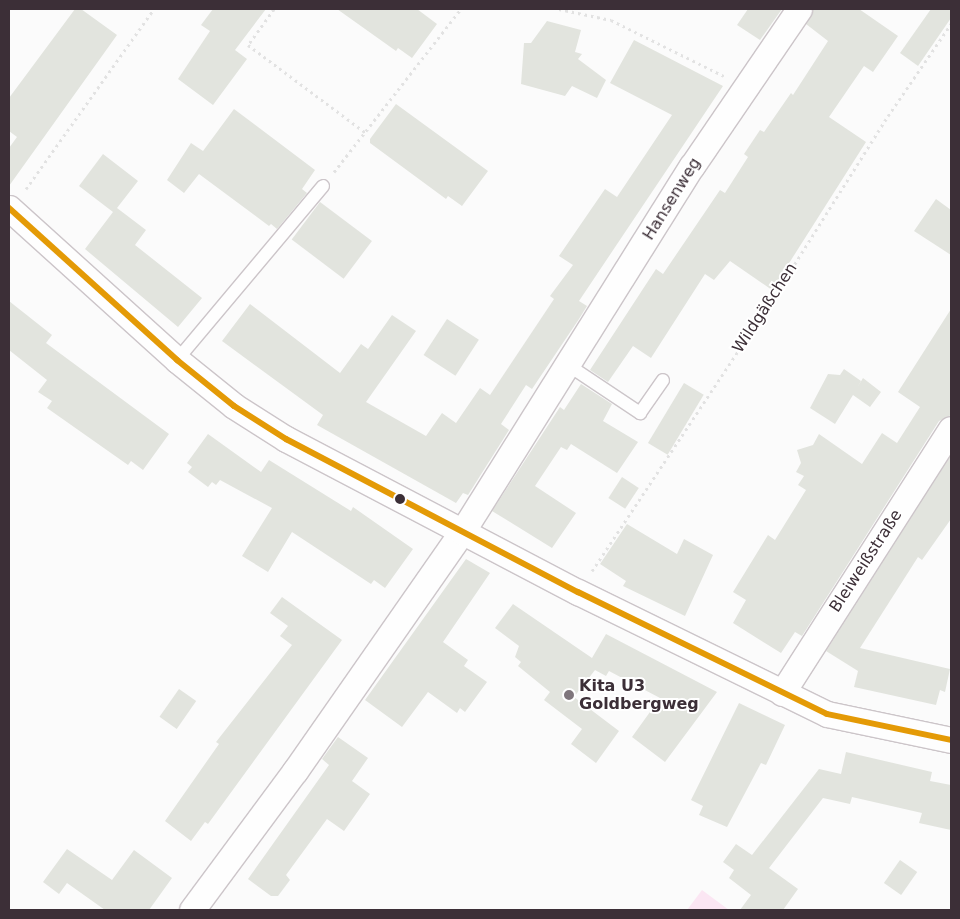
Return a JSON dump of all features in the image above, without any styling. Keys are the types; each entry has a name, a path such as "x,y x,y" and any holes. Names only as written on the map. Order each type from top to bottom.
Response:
{"street":[{"name":"Hansenweg","path":"192,910 295,771 462,532 692,166 799,9"},
{"path":"10,209 177,360 234,406 286,439 578,592 827,714 951,740"},
{"name":"Bleiweißstraße","path":"782,693 951,429"}],"lane":[{"path":"177,360 323,186"},
{"path":"568,364 640,413 663,380"}],"path":[{"path":"10,209 154,9"},
{"path":"274,9 248,45 366,133"},
{"path":"323,186 461,9"},
{"path":"559,9 611,20 746,86"},
{"name":"Wildgäßchen","path":"578,592 767,308 888,116 951,24"}],"shaded area":[{"path":"702,890 729,910 687,910"}],"building":[{"path":"75,9 81,9 117,35 9,186 9,148 17,137 9,131 9,98"},
{"path":"213,9 266,9 235,50 247,59 213,105 178,79 210,31 201,25"},
{"path":"337,9 417,9 437,24 412,58 398,48 396,51"},
{"path":"748,9 782,9 760,40 737,25"},
{"path":"813,9 859,9 898,36 873,72 864,66 829,117 866,142 772,290 730,261 714,280 705,274 651,358 633,346 608,382 590,370 656,269 663,274 720,190 725,193 748,157 744,154 760,130 764,132 791,93 793,95 828,41 806,24"},
{"path":"931,9 951,9 951,18 918,66 900,53"},
{"path":"547,21 581,30 575,52 582,54 578,59 606,80 597,98 572,86 565,96 521,84 524,43 531,43"},
{"path":"634,40 723,86 579,301 587,306 579,319 532,389 526,385 501,424 509,430 468,495 463,493 456,503 317,425 323,415 222,341 250,304 340,373 361,344 368,349 392,315 416,331 366,402 426,436 442,413 456,423 480,388 490,395 554,299 550,296 573,265 559,256 605,189 617,197 672,115 610,83"},
{"path":"396,104 488,171 462,206 448,196 446,199 370,143 370,139"},
{"path":"234,109 315,170 302,189 307,193 277,229 271,224 269,226 199,174 184,193 167,180 191,143 203,151"},
{"path":"103,154 138,181 117,208 146,230 135,245 202,298 178,327 85,249 113,212 79,186"},
{"path":"936,199 951,210 951,255 914,231"},
{"path":"320,202 372,241 344,279 292,240"},
{"path":"9,301 52,335 46,343 169,434 143,470 131,461 128,465 47,408 52,401 38,392 47,380 9,350"},
{"path":"951,309 951,415 939,421 802,636 795,632 781,653 733,623 746,600 733,592 768,535 775,540 806,490 798,485 804,476 796,472 801,463 797,450 813,445 819,434 862,464 882,433 897,443 920,407 898,392"},
{"path":"447,319 479,340 455,376 424,355"},
{"path":"844,369 861,381 857,388 863,378 881,392 870,407 853,395 835,424 810,408 828,374 840,375"},
{"path":"684,383 704,395 668,455 648,443"},
{"path":"581,384 612,404 603,421 638,442 617,473 571,444 567,450 561,447 535,486 576,513 552,548 492,511 560,407 564,410"},
{"path":"208,434 261,472 269,460 351,511 353,507 413,549 385,588 374,580 371,584 292,532 268,572 242,556 272,508 220,480 216,485 212,482 208,487 188,472 192,467 187,463"},
{"path":"951,455 951,519 922,560 918,557 860,648 950,669 945,692 940,690 936,705 854,687 858,671 826,651"},
{"path":"622,477 639,488 625,509 608,498"},
{"path":"627,524 677,554 684,539 713,555 685,616 623,586 626,581 600,564"},
{"path":"466,559 490,573 443,642 468,660 464,666 487,682 465,712 460,708 457,713 428,692 402,727 365,700"},
{"path":"282,597 342,640 208,824 205,822 191,841 165,821 219,744 216,742 292,645 280,636 288,626 270,613"},
{"path":"513,604 592,658 606,634 717,692 665,762 632,737 660,698 609,671 606,676 595,670 574,697 619,731 596,763 571,744 582,729 544,700 550,692 518,666 521,662 515,657 519,646 495,628"},
{"path":"179,689 196,701 177,729 159,717"},
{"path":"739,703 785,725 766,765 761,763 727,827 699,815 703,806 691,800"},
{"path":"338,737 368,758 352,781 370,794 344,831 327,819 286,875 290,880 278,896 271,896 248,879 329,765 322,759"},
{"path":"846,752 932,772 930,781 951,785 951,830 919,823 922,813 852,797 850,804 823,798 769,868 798,889 783,910 740,910 751,895 729,878 734,870 723,862 736,844 752,855 819,769 841,774"},
{"path":"67,849 112,880 134,850 172,878 149,910 105,910 67,883 59,894 43,882"},
{"path":"900,860 917,872 901,895 884,883"}],"transit line":[{"path":"9,208 177,360 234,406 286,439 578,592 827,714 951,740"}],"place":[{"name":"Kita U3 Goldbergweg","path":"569,695"}]}
